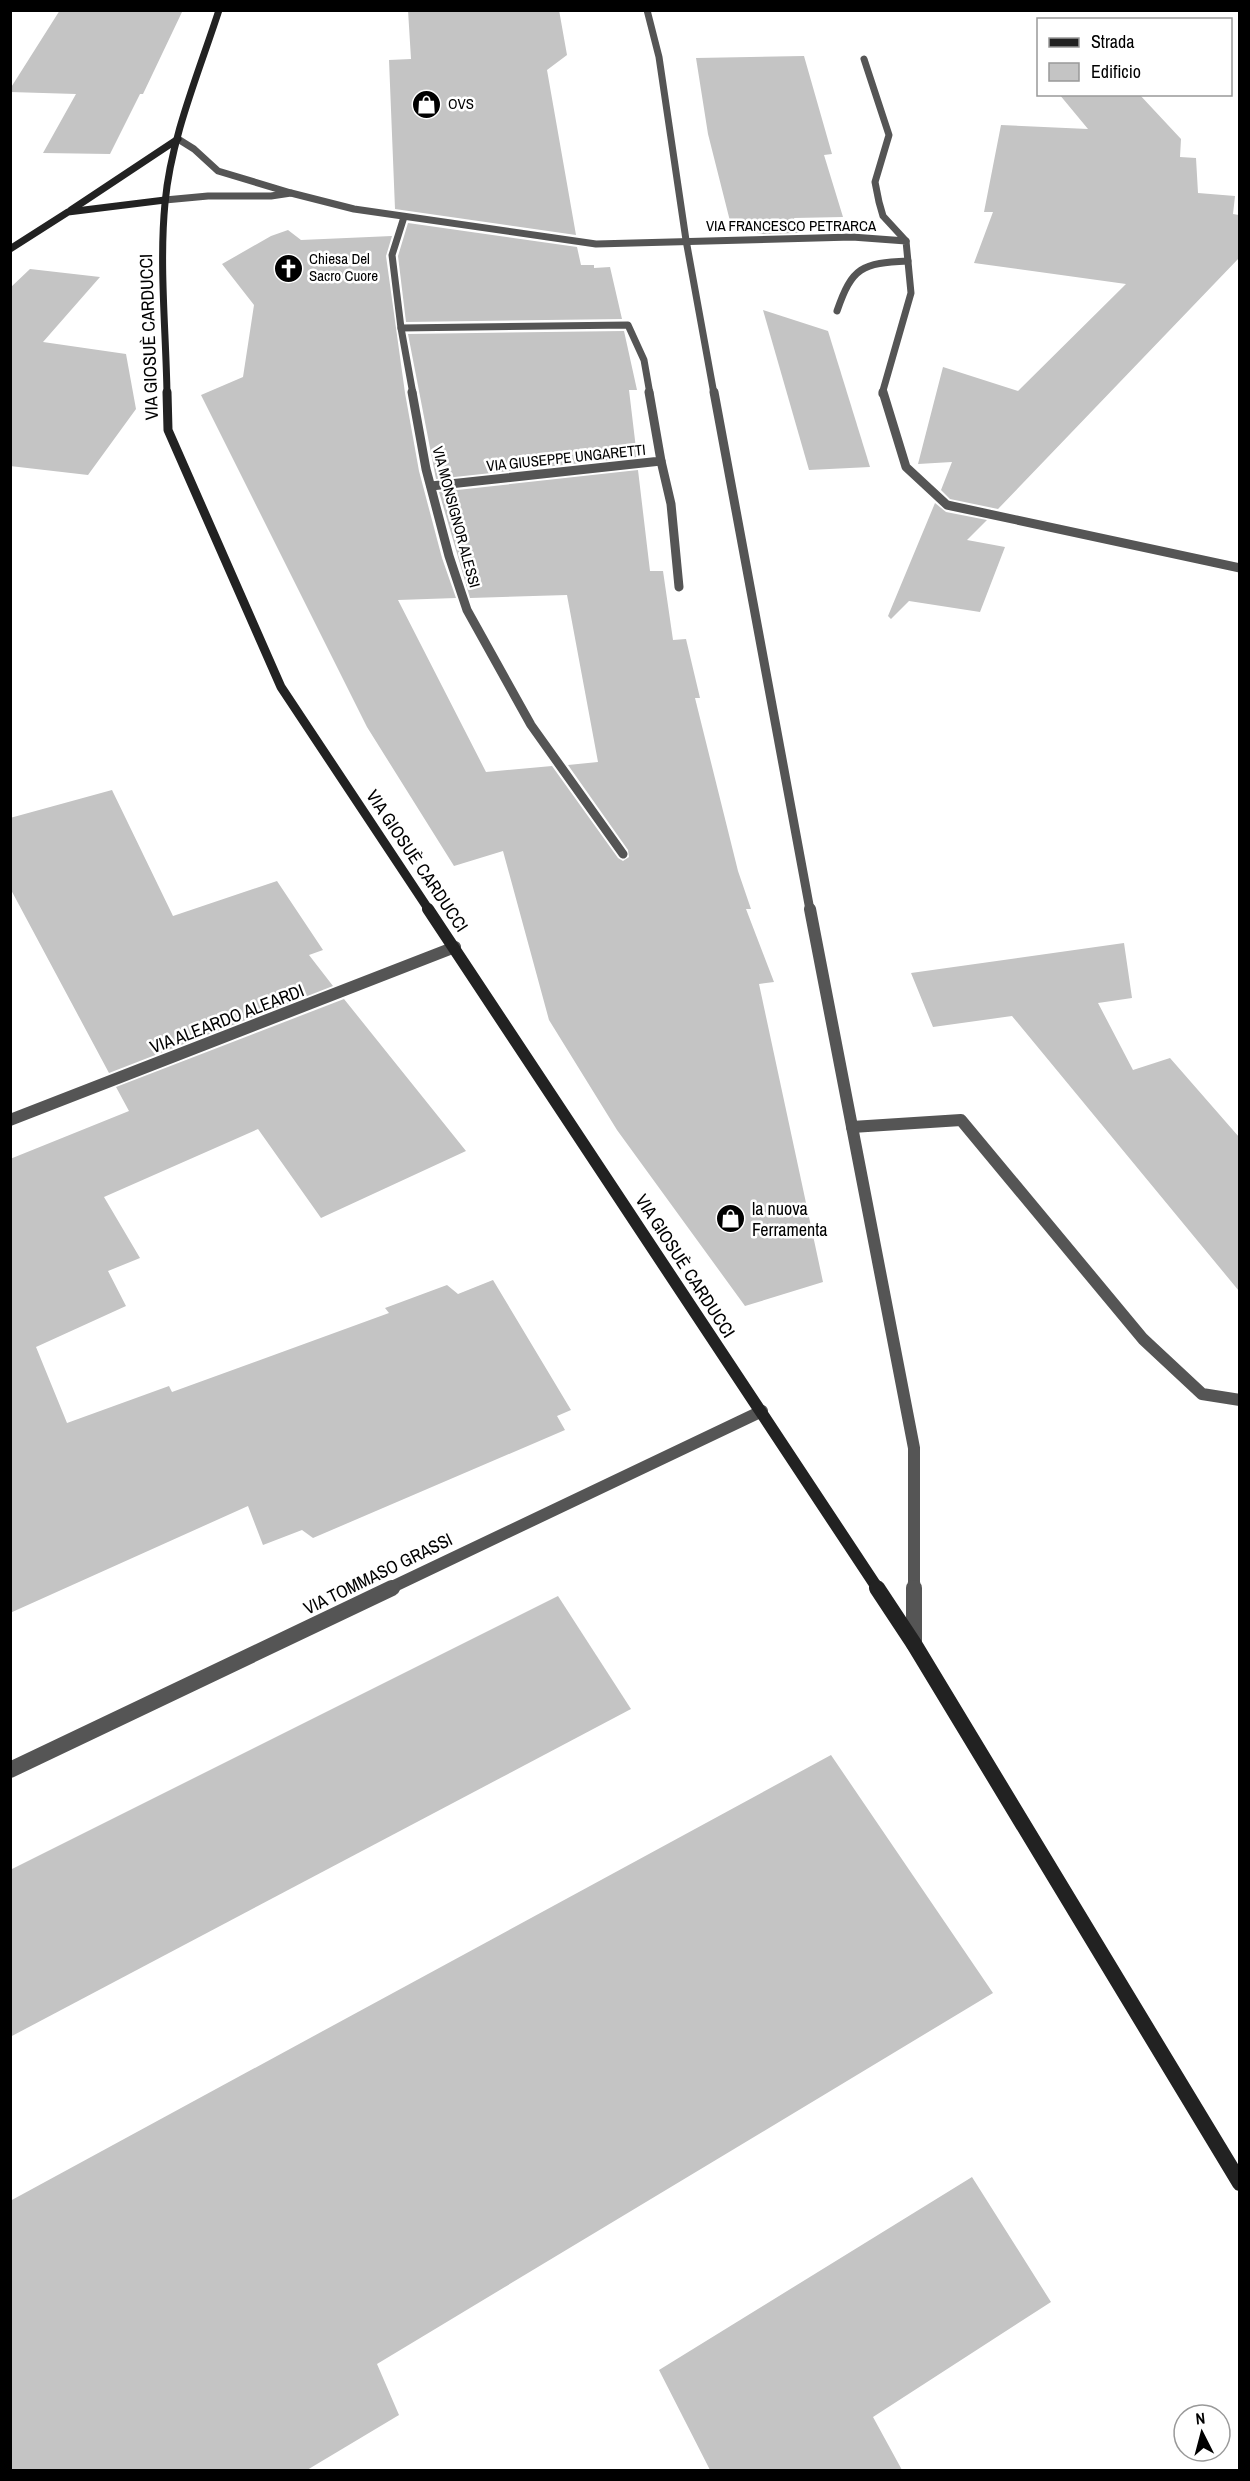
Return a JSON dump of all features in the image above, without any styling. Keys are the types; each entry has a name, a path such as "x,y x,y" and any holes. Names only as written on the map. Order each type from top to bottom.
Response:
{"street":[{"name":"VIA GIOSUÈ CARDUCCI","path":"219,10 177,140 165,200 163,229 168,430 281,687 914,1644 1239,2183"},
{"path":"647,10 659,57 686,240 833,1034 914,1448 914,1644"},
{"path":"864,58 889,135 875,182 879,202 883,216 906,241 911,293 882,395 906,467 947,505 1239,568"},
{"path":"10,249 177,140 195,149 206,163 219,172 242,180 278,186 291,194"},
{"name":"VIA FRANCESCO PETRARCA","path":"165,200 208,196 291,194 354,209 596,244 852,237 906,241"},
{"path":"68,212 165,200"},
{"name":"VIA MONSIGNOR ALESSI","path":"404,217 392,255 401,328 431,486 449,556 468,610 531,725 623,854"},
{"path":"837,311 847,283 866,268 880,262 908,261"},
{"name":"VIA GIUSEPPE UNGARETTI","path":"401,328 628,325 644,360 661,461 431,486"},
{"path":"661,461 671,504 679,587"},
{"name":"VIA ALEARDO ALEARDI","path":"10,1120 455,947"},
{"path":"852,1127 961,1120 1143,1339 1202,1394 1239,1400"},
{"name":"VIA TOMMASO GRASSI","path":"10,1770 762,1411"}],"building":[{"path":"60,10 182,10 143,94 140,94 110,154 43,153 76,94 10,92"},
{"path":"408,10 559,10 567,55 547,70 576,235 395,209 389,60 411,59"},
{"path":"804,56 832,154 824,155 843,217 794,218 798,233 763,234 732,229 708,134 696,58"},
{"path":"1061,96 1141,96 1181,139 1180,157 1196,158 1198,193 1235,196 1233,214 1239,215 1239,258 998,509 950,499 941,490 952,462 918,464 943,367 1018,391 1126,284 974,263 993,212 984,212 1001,125 1088,129"},
{"path":"408,223 577,247 581,265 594,265 594,268 610,267 622,319 406,322 398,256"},
{"path":"288,230 301,240 392,236 386,256 405,393 419,471 442,558 456,598 398,600 486,772 552,766 618,858 623,861 629,857 628,850 568,765 598,762 567,595 470,598 439,492 638,470 650,571 663,571 673,640 686,639 700,698 695,698 738,871 751,909 746,909 774,982 759,984 823,1282 745,1306 617,1130 549,1020 503,851 454,866 367,727 201,395 243,377 254,305 222,264 271,236"},
{"path":"30,269 100,277 43,342 126,354 136,409 88,475 10,466 10,288"},
{"path":"763,310 828,331 870,467 809,470"},
{"path":"624,331 637,390 629,390 637,457 436,479 408,334"},
{"path":"935,503 946,512 987,520 967,540 1005,547 980,612 909,601 891,619 888,616"},
{"path":"112,790 173,916 277,881 323,950 309,955 333,986 109,1073 10,888 10,818"},
{"path":"1124,943 1132,998 1098,1003 1133,1070 1170,1058 1239,1137 1239,1291 1012,1016 933,1027 911,973"},
{"path":"344,999 466,1151 321,1218 258,1129 104,1197 140,1258 108,1271 126,1306 36,1347 67,1423 169,1386 172,1392 389,1313 385,1308 447,1285 458,1294 493,1280 571,1410 557,1416 565,1430 313,1538 302,1530 263,1545 248,1506 10,1613 10,1159 129,1111 116,1087"},
{"path":"558,1596 631,1709 10,2037 10,1870"},
{"path":"831,1755 993,1993 377,2364 399,2415 307,2470 10,2470 10,2201"},
{"path":"972,2177 1051,2302 873,2417 902,2470 710,2470 659,2370"}],"place":[{"name":"OVS","path":"427,104"},
{"name":"Chiesa Del Sacro Cuore","path":"288,268"},
{"name":"la nuova Ferramenta","path":"731,1219"}]}
